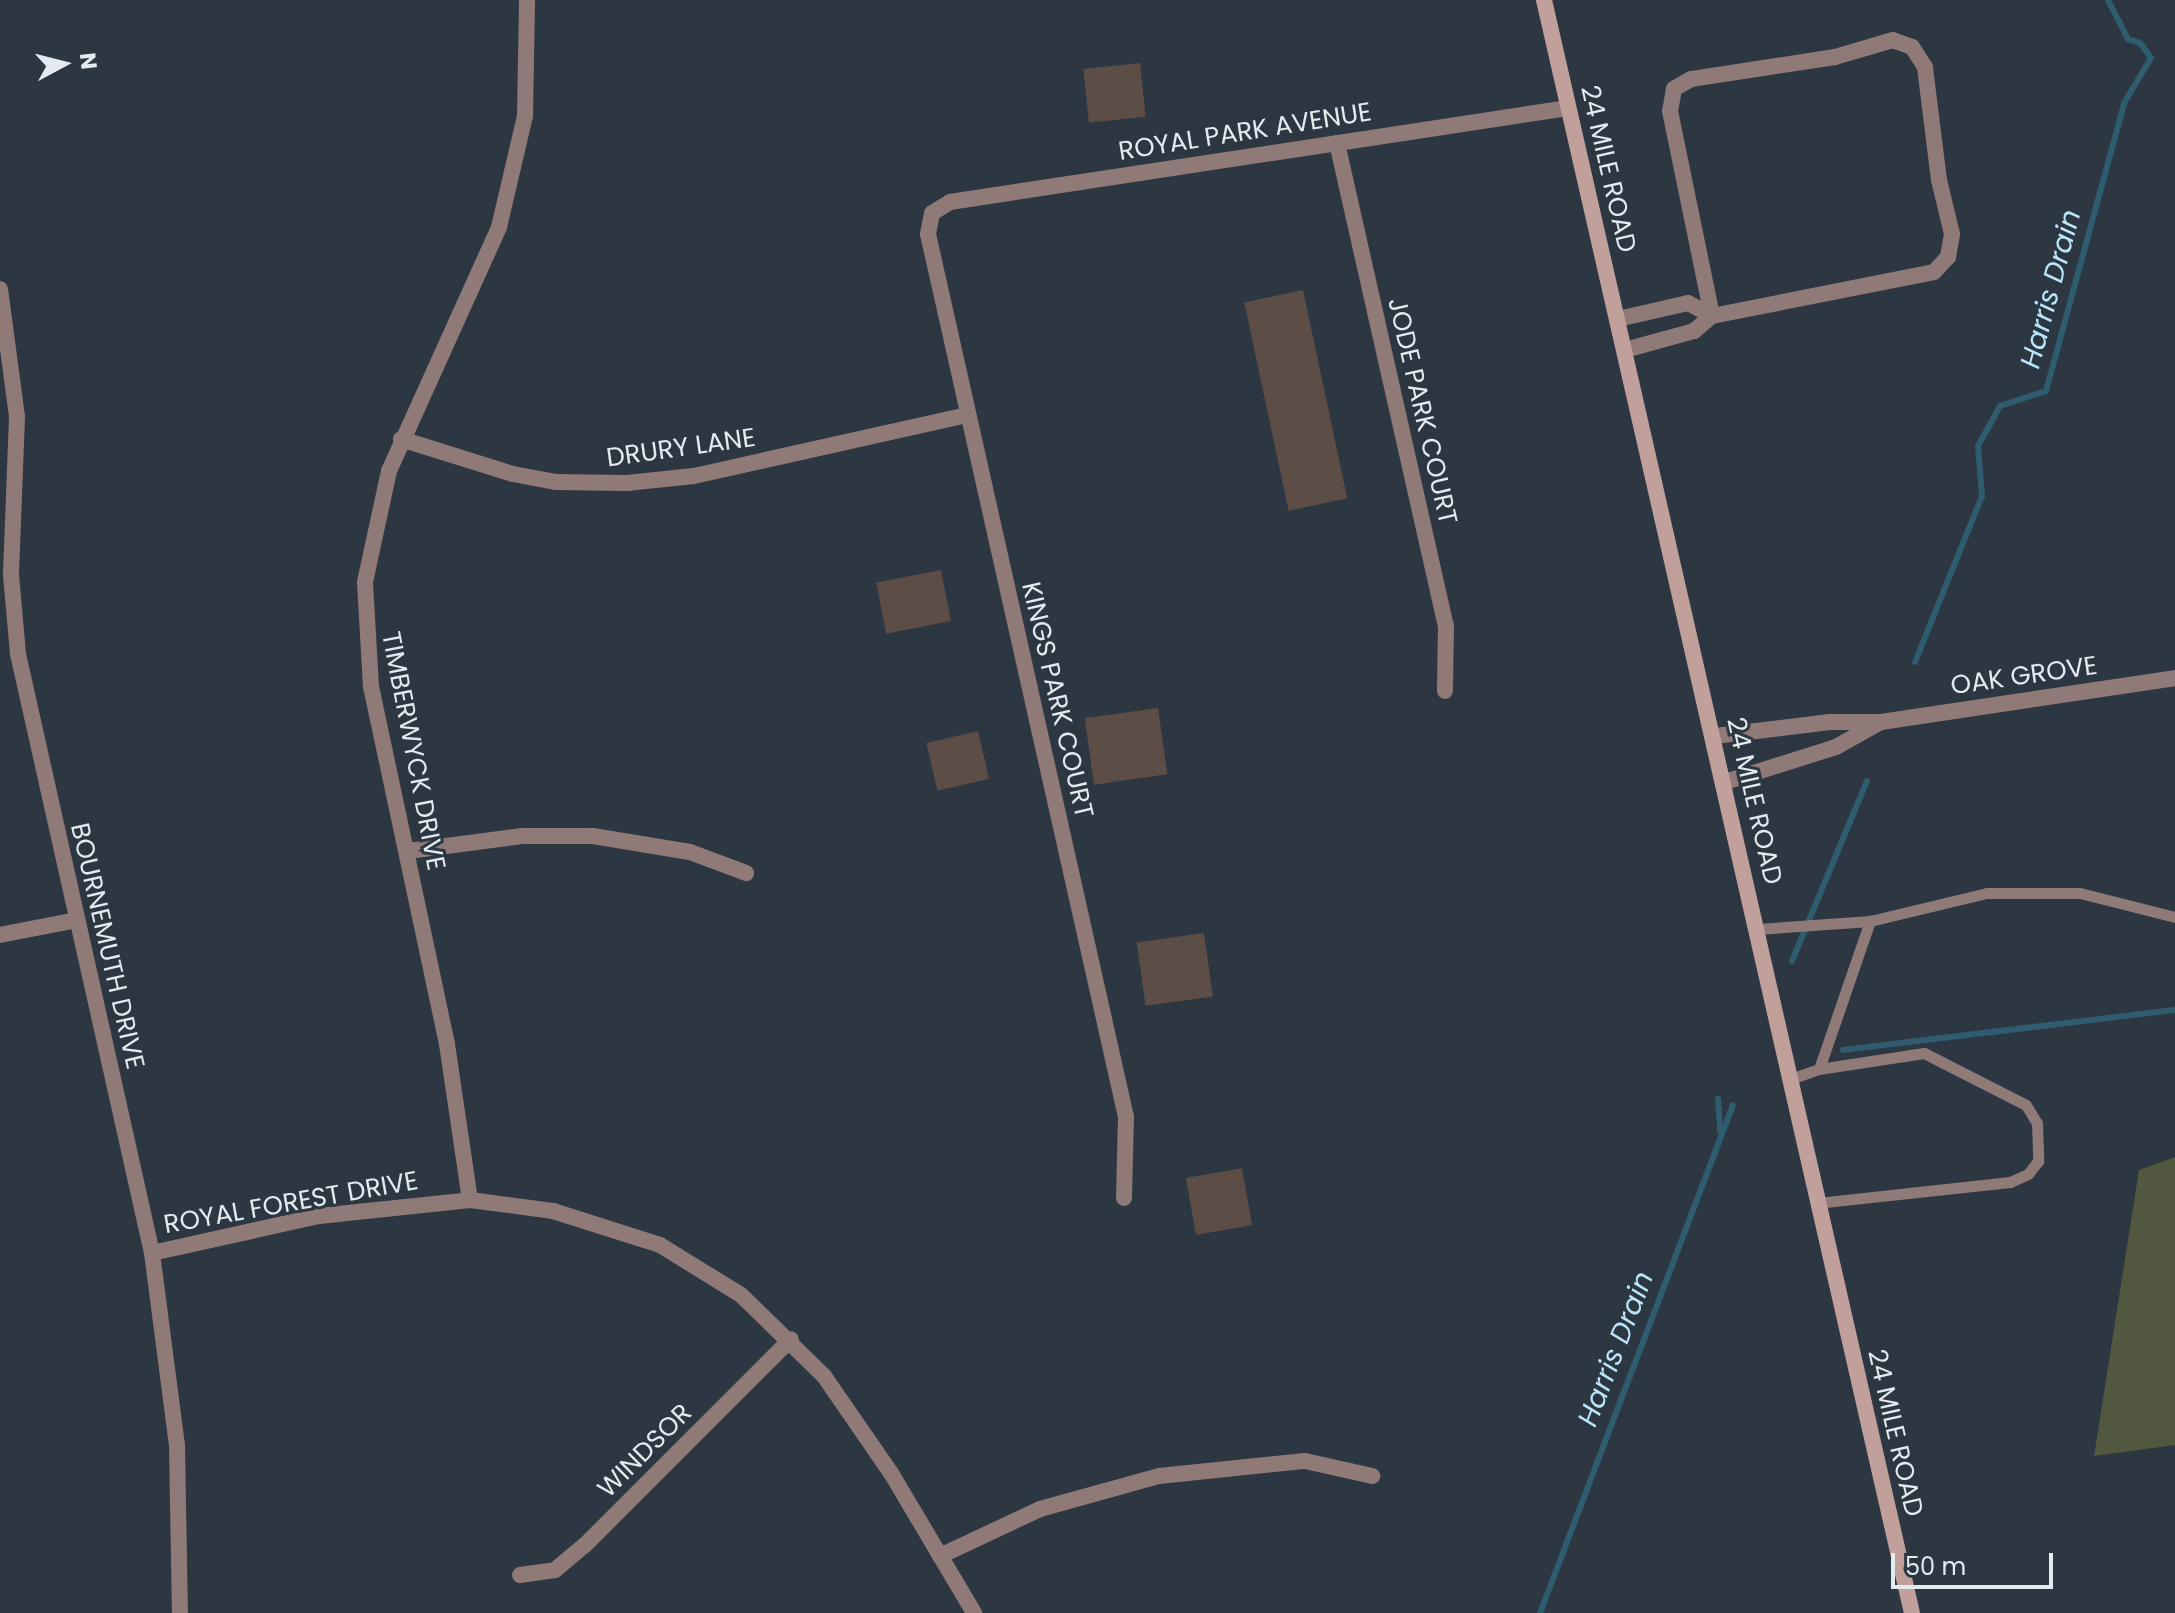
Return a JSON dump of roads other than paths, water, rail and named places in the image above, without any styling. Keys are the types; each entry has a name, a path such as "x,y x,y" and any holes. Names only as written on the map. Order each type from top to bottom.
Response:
{"street":[{"name":"TIMBERWYCK DRIVE","path":"470,1200 447,1044 364,633 367,558 379,500 401,439 499,227 525,116 527,0"},
{"name":"24 MILE ROAD","path":"1544,0 1715,736 1912,1613"},
{"path":"1625,350 1694,331 1712,316 1934,272 1948,257 1952,234 1939,180 1925,67 1912,47 1893,40 1835,57 1691,79 1674,89 1670,111 1712,316"},
{"name":"ROYAL PARK AVENUE","path":"932,213 950,202 1568,108"},
{"name":"JODE PARK COURT","path":"1337,143 1446,625 1445,691"},
{"name":"KINGS PARK COURT","path":"932,213 928,234 1126,1117 1124,1198"},
{"name":"BOURNEMUTH DRIVE","path":"0,289 17,417 11,575 18,654 152,1253 177,1445 180,1613"},
{"path":"1618,319 1688,303 1712,316"},
{"name":"DRURY LANE","path":"401,439 513,474 556,482 627,483 694,476 968,415"},
{"name":"OAK GROVE","path":"1715,736 1830,722 1881,722 2175,678"},
{"name":"OAK GROVE","path":"1725,782 1836,747 1881,722"},
{"path":"408,851 522,836 593,836 690,852 746,873"},
{"path":"0,935 77,920"},
{"name":"ROYAL FOREST DRIVE","path":"152,1253 319,1216 470,1200 553,1211 660,1245 741,1295 791,1339 858,1421 974,1613"},
{"name":"WINDSOR","path":"520,1575 555,1570 585,1545 791,1339"},
{"path":"940,1556 1040,1509 1159,1476 1305,1461 1372,1476"}],"lane":[{"path":"1758,929 1870,921 1987,893 2080,893 2175,917"},
{"path":"1819,1069 1870,921"},
{"path":"1790,1079 1819,1069 1924,1053 2026,1105 2037,1123 2040,1143 2038,1161 2028,1174 2010,1182 1818,1203"}],"waterway":[{"name":"Harris Drain","path":"1915,662 1982,496 1978,446 2000,406 2046,391 2124,103 2151,58 2140,43 2128,39 2108,0"},
{"name":"Harris Drain","path":"1792,961 1867,781"},
{"path":"1843,1050 2175,1010"},
{"name":"Harris Drain","path":"1718,1099 1720,1131"},
{"name":"Harris Drain","path":"1540,1613 1733,1105"}]}
